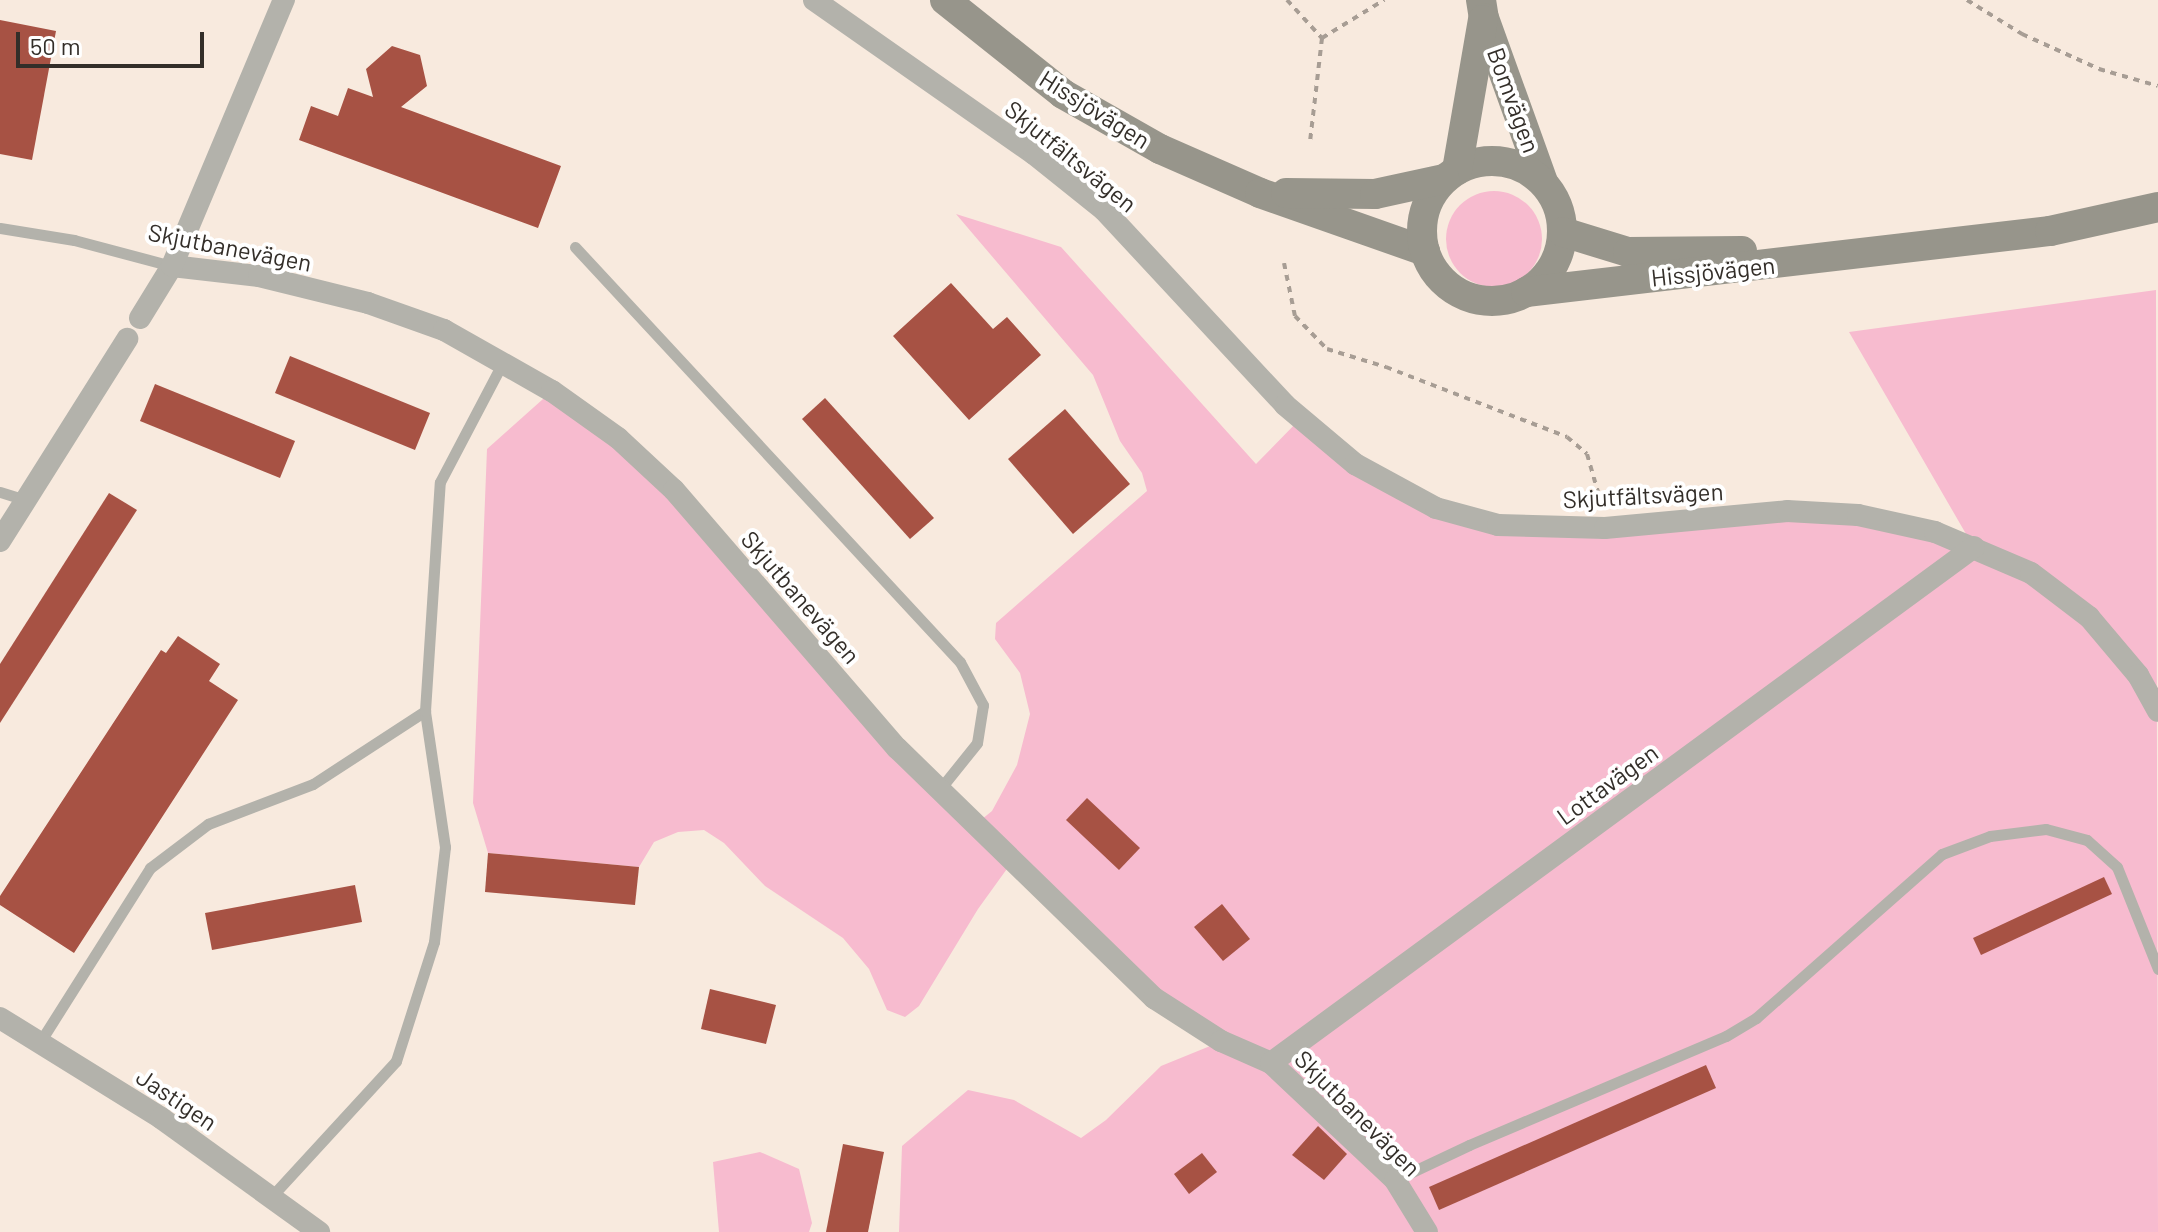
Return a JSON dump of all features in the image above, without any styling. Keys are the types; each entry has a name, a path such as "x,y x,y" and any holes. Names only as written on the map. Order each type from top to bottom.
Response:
{"main road":[{"name":"Hissjövägen","path":"945,0 1063,94 1160,149 1260,193 1425,251"},
{"name":"Bomvägen","path":"1450,174 1482,9"},
{"name":"Bomvägen","path":"1482,9 1543,182"},
{"path":"1497,160 1526,168 1543,182 1558,205 1563,232 1559,253 1549,273 1526,292 1499,301 1469,297 1449,287 1434,270 1425,251 1422,227 1431,195 1450,174 1475,162 1497,160"},
{"name":"Hissjövägen","path":"1260,193 1375,194 1450,174"},
{"name":"Hissjövägen","path":"1526,292 1900,251 2050,231 2158,207"},
{"name":"Hissjövägen","path":"1563,232 1628,252 1900,251"}],"street":[{"path":"140,318 172,266 284,0"},
{"name":"Skjutfältsvägen","path":"814,0 1034,154 1104,210 1285,405 1355,464 1436,508 1498,525 1605,528 1787,511 1858,515 1935,532 2031,573 2089,617 2138,675 2158,711"},
{"name":"Skjutbanevägen","path":"172,266 259,276 368,303 444,330 552,391 618,438 674,490 897,748 1154,998 1221,1041 1271,1063 1395,1180 1427,1232"},
{"path":"0,541 127,339"},
{"name":"Lottavägen","path":"1271,1063 1974,547"},
{"name":"Jastigen","path":"0,1018 161,1118 319,1232"}],"lane":[{"name":"Skjutbanevägen","path":"0,228 74,240 172,266"},
{"path":"575,247 960,662 983,705 977,743 940,789"},
{"path":"272,1196 396,1061 430,957 445,847 425,711 440,482 502,364"},
{"path":"0,492 26,500"},
{"path":"40,1042 150,868 208,824 313,784 425,711"},
{"path":"1395,1180 1469,1145 1726,1036 1756,1018 1942,854 1990,836 2046,829 2087,840 2117,867 2158,969"}],"path":[{"path":"1287,0 1322,38 1310,141"},
{"path":"1322,38 1384,0"},
{"path":"1967,0 2022,34 2062,53 2126,78 2158,86"},
{"path":"1284,263 1295,316 1327,349 1386,367 1567,437 1587,454 1600,491 1605,528"}],"shaded area":[{"path":"1494,191 1512,195 1528,205 1538,221 1542,239 1538,257 1528,273 1512,283 1494,287 1476,283 1460,273 1450,257 1446,239 1450,221 1460,205 1476,195"},
{"path":"956,214 1061,247 1256,464 1301,418 1355,464 1498,525 1787,511 1973,546 1849,332 2156,290 2158,1232 899,1232 902,1146 968,1090 1014,1100 1081,1138 1106,1120 1161,1066 1220,1042 1154,998 1019,852 978,909 919,1006 905,1017 887,1010 869,969 843,938 765,886 724,843 704,830 678,832 654,842 639,867 488,853 473,803 487,449 552,391 618,438 976,824 992,811 1017,765 1030,714 1020,673 995,639 996,623 1147,491 1142,473 1120,441 1093,375"},
{"path":"760,1152 799,1169 812,1223 809,1232 719,1232 713,1162"}],"building":[{"path":"0,20 56,31 32,160 0,154"},
{"path":"392,46 420,55 427,86 401,107 561,166 538,228 299,140 311,106 338,116 348,88 373,97 366,69"},
{"path":"951,283 993,329 1007,317 1041,355 969,420 893,336"},
{"path":"290,356 430,413 415,450 275,393"},
{"path":"155,384 295,441 280,478 140,421"},
{"path":"825,398 934,518 910,539 802,419"},
{"path":"1065,409 1130,484 1073,534 1008,459"},
{"path":"109,493 137,510 0,723 0,664"},
{"path":"178,636 220,664 209,681 238,700 74,953 0,905 0,896 161,650 166,653"},
{"path":"1087,798 1140,848 1119,870 1066,820"},
{"path":"488,853 639,867 635,905 485,892"},
{"path":"2104,877 2112,894 1981,955 1973,938"},
{"path":"355,885 362,922 212,950 205,913"},
{"path":"1222,904 1250,939 1223,961 1194,927"},
{"path":"710,989 776,1005 766,1044 701,1029"},
{"path":"1706,1065 1716,1088 1439,1210 1429,1187"},
{"path":"1318,1126 1347,1154 1324,1180 1292,1155"},
{"path":"843,1144 884,1152 868,1232 826,1232"},
{"path":"1202,1153 1217,1172 1189,1194 1174,1174"}]}
